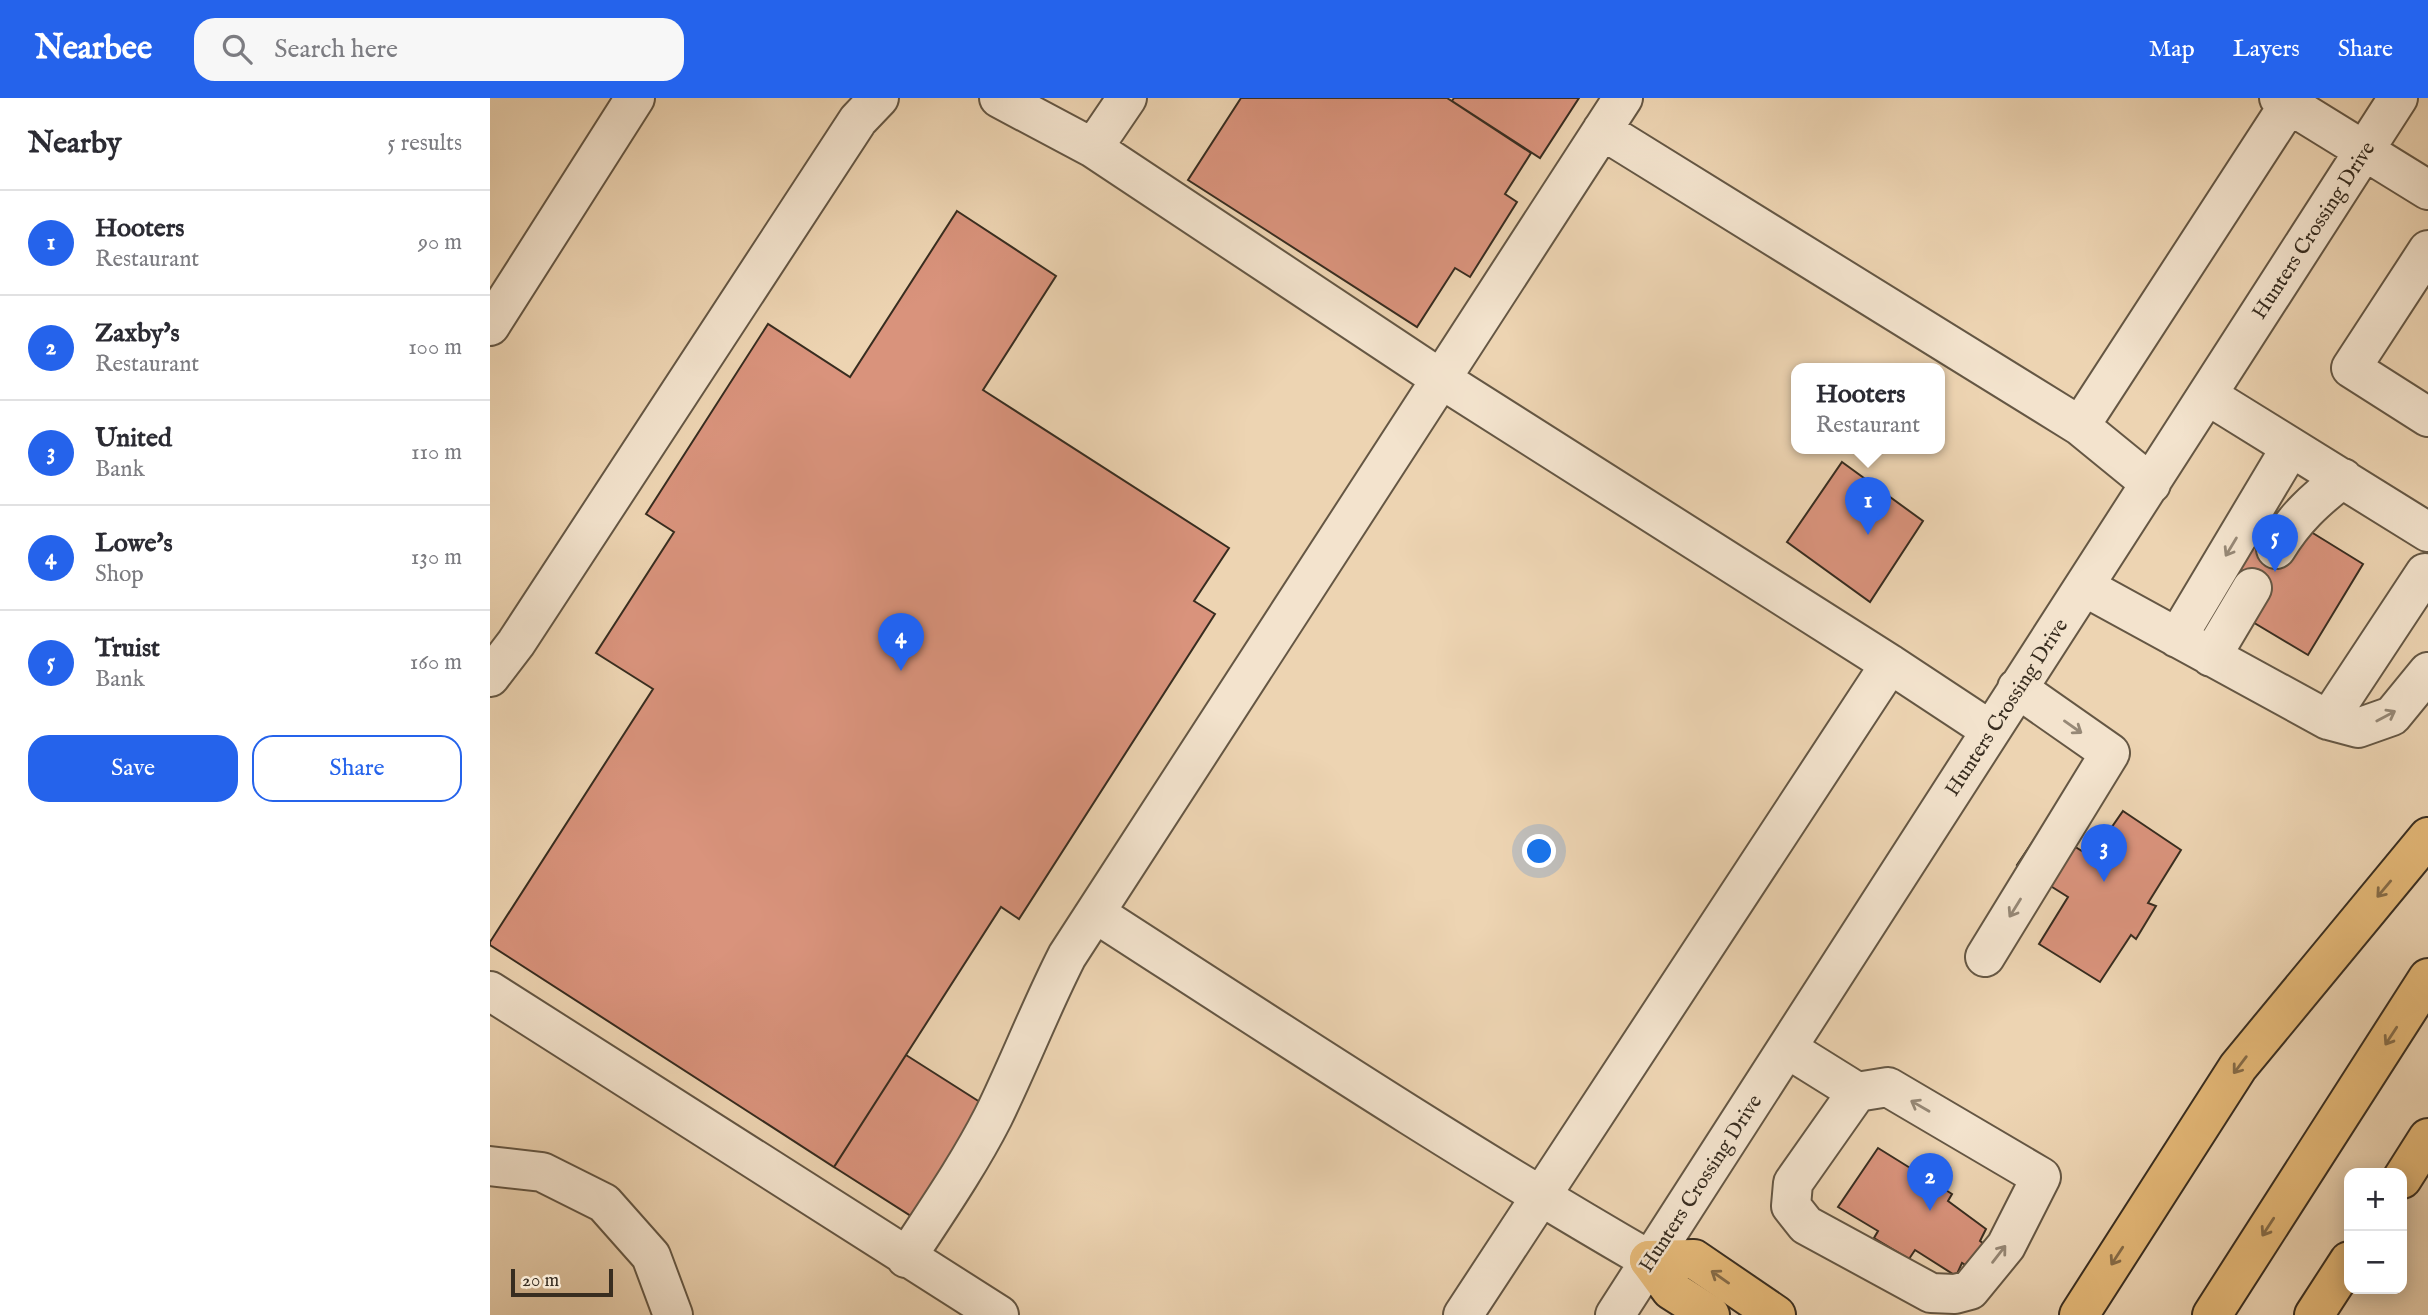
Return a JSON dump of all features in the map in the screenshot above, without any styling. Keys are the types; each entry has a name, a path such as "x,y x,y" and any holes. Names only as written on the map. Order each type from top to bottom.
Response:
{"main road":[{"path":"2079,1315 2238,1067 2428,837"},
{"path":"2212,1315 2428,978"},
{"path":"2407,1171 2428,1138"},
{"path":"1649,1260 1694,1259 1776,1315"},
{"path":"1649,1260 1671,1290 1710,1315"},
{"path":"2314,1315 2344,1269"}],"street":[{"path":"490,326 635,98"},
{"path":"490,677 524,632 858,120 879,98"},
{"path":"999,98 1093,148 1441,379 1990,730"},
{"path":"1093,148 1127,98"},
{"path":"906,1258 965,1166 993,1116 1045,999 1067,957 1623,98"},
{"name":"Hunters Crossing Drive","path":"1615,1315 2398,98"},
{"path":"2080,426 2287,100 2428,190"},
{"path":"1602,130 2080,426 2151,484"},
{"path":"2428,250 2351,368 2428,417"},
{"path":"2207,396 2428,531"},
{"path":"2177,638 2291,447"},
{"path":"2276,549 2292,523 2343,478"},
{"path":"2328,720 2425,573"},
{"path":"2085,587 2328,720 2358,728 2392,716 2428,673"},
{"path":"2211,657 2252,588"},
{"path":"1463,1315 1890,664"},
{"path":"1985,957 2110,753 2017,688"},
{"path":"1095,913 1540,1197 1649,1260"},
{"path":"490,991 999,1315"},
{"path":"1787,1049 1852,1100"},
{"path":"1888,1087 2041,1177 2006,1246 1970,1290 1955,1294 1931,1293 1806,1225 1791,1206 1793,1183 1852,1100 1888,1087"},
{"path":"490,1166 542,1172 604,1203 651,1256 673,1315"}],"building":[{"path":"1241,98 1447,98 1531,153 1505,194 1517,202 1470,277 1455,268 1417,327 1188,180"},
{"path":"1454,98 1579,98 1540,158 1452,101"},
{"path":"957,211 1056,276 983,390 1229,548 1194,601 1215,614 1019,919 1001,907 834,1167 490,945 490,942 653,689 596,653 674,532 646,514 768,324 850,377"},
{"path":"1842,462 1923,521 1870,602 1787,542"},
{"path":"2303,527 2363,564 2308,655 2246,618 2261,593 2229,574 2253,535 2286,555"},
{"path":"2123,811 2181,850 2148,903 2156,906 2136,939 2131,935 2100,982 2039,944 2068,897 2017,865 2043,826 2091,857"},
{"path":"906,1055 983,1104 911,1216 834,1167"},
{"path":"1878,1148 1952,1194 1948,1201 1986,1229 1980,1241 1987,1246 1972,1269 1962,1263 1956,1276 1915,1250 1909,1259 1874,1238 1878,1231 1838,1207"}],"place":[{"name":"Hooters","path":"1868,535"},
{"name":"Truist","path":"2275,572"},
{"name":"Lowe's","path":"901,671"},
{"name":"United","path":"2104,882"},
{"name":"Zaxby's","path":"1930,1211"}]}
